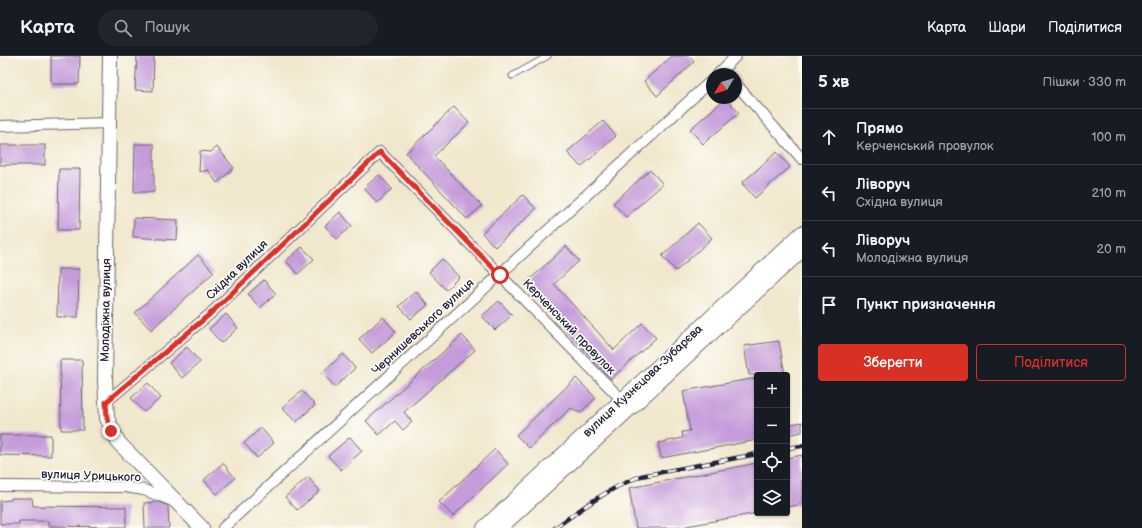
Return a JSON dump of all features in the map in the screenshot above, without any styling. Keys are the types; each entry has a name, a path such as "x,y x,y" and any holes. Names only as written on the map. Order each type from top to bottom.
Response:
{"main road":[{"name":"Молодіжна вулиця","path":"110,56 105,381 107,418 118,442 202,528"},
{"name":"вулиця Кузнєцова-Зубарєва","path":"484,528 802,233"},
{"name":"вулиця Кузнєцова-Зубарєва","path":"500,528 802,250"}],"street":[{"path":"726,68 736,56"},
{"name":"Чернишевського вулиця","path":"222,528 706,86"},
{"path":"742,91 802,160"},
{"path":"0,126 110,123"},
{"name":"Керченський провулок","path":"380,152 622,400"},
{"name":"Східна вулиця","path":"106,402 210,314 380,152"},
{"name":"вулиця Урицького","path":"0,486 125,488 144,490 178,503"}],"lane":[{"path":"512,76 548,56"}],"building":[{"path":"51,56 80,56 79,84 51,84"},
{"path":"137,56 154,56 153,91 135,90"},
{"path":"672,56 689,56 694,62 657,96 644,81"},
{"path":"719,104 731,104 739,113 703,144 690,129"},
{"path":"454,107 469,123 434,156 482,206 467,219 406,153"},
{"path":"603,121 616,136 581,167 567,152"},
{"path":"135,144 154,144 154,192 134,192"},
{"path":"0,145 45,145 45,165 0,165"},
{"path":"217,147 234,168 217,183 208,170 199,172 200,151 211,152"},
{"path":"777,152 790,167 755,198 742,183"},
{"path":"59,169 80,169 79,230 58,230"},
{"path":"650,170 663,184 626,217 613,203"},
{"path":"379,175 392,189 377,203 364,188"},
{"path":"523,195 536,209 495,247 482,233"},
{"path":"340,212 352,226 337,239 325,226"},
{"path":"134,218 178,220 177,240 133,237"},
{"path":"698,223 712,238 676,271 662,256"},
{"path":"566,246 579,261 554,284 614,350 642,323 656,338 611,379 525,284"},
{"path":"302,247 314,259 298,274 286,261"},
{"path":"198,255 214,272 151,330 135,313"},
{"path":"442,259 459,277 446,290 429,272"},
{"path":"58,269 79,269 78,317 57,317"},
{"path":"264,280 276,294 260,308 248,294"},
{"path":"416,291 428,305 411,319 399,306"},
{"path":"499,301 512,315 495,330 482,316"},
{"path":"226,314 238,328 221,343 209,329"},
{"path":"383,317 396,332 372,353 359,339"},
{"path":"462,335 475,350 404,412 412,422 403,430 395,421 379,435 366,421"},
{"path":"779,341 784,372 754,372 754,375 749,375 744,346"},
{"path":"187,347 200,362 182,378 169,363"},
{"path":"343,354 355,368 335,387 322,373"},
{"path":"60,360 82,360 83,430 61,430"},
{"path":"576,378 596,398 580,413 571,408 529,448 516,435"},
{"path":"754,379 754,441 661,458 658,443 683,438 682,432 690,431 683,391"},
{"path":"148,383 161,398 144,412 131,398"},
{"path":"302,391 315,405 296,422 282,408"},
{"path":"802,422 802,432 790,434 790,424"},
{"path":"261,428 274,443 257,458 244,443"},
{"path":"0,435 51,435 51,456 0,455"},
{"path":"350,437 362,451 341,470 328,456"},
{"path":"495,449 508,464 453,516 439,502"},
{"path":"802,455 802,504 790,506 790,480 790,457"},
{"path":"223,463 235,478 217,494 204,480"},
{"path":"754,464 754,514 676,528 636,528 629,488"},
{"path":"308,477 320,491 297,510 285,497"},
{"path":"12,498 32,498 33,506 126,507 126,527 48,526 48,521 19,521 19,524 0,524 0,501 11,500"},
{"path":"158,502 168,506 169,528 145,528 144,503"}],"railway":[{"path":"790,448 802,446"},
{"path":"555,528 607,492 641,476 754,455"}],"route":[{"path":"111,431 107,418 106,402 210,314 380,152 500,275"}]}
